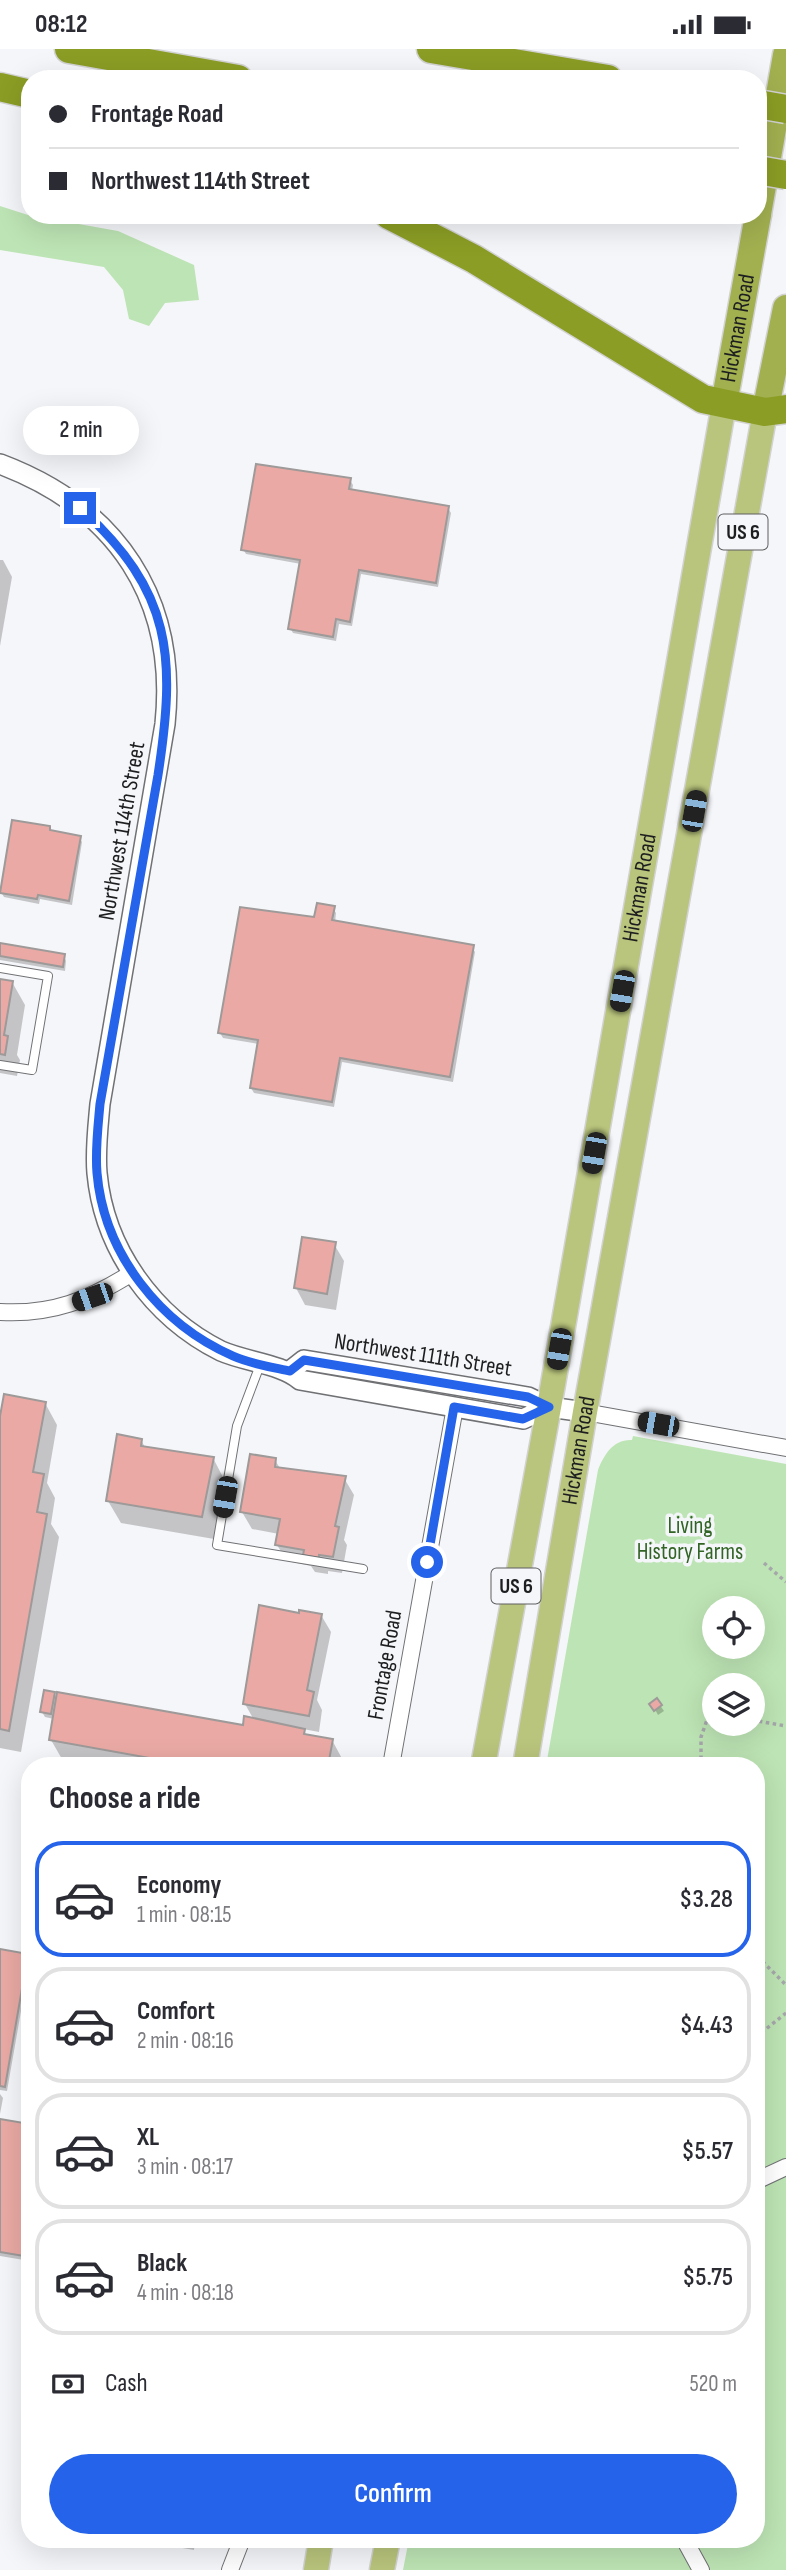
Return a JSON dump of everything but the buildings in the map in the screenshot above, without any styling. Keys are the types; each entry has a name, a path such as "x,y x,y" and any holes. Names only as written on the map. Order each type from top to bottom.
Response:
{"highway":[{"path":"69,49 187,70"},
{"path":"431,49 555,70"},
{"name":"Hickman Road","path":"767,164 786,55"},
{"path":"0,87 21,93"},
{"path":"767,106 786,109"},
{"path":"767,172 786,175"},
{"path":"406,224 474,259 703,399 776,410"},
{"name":"Hickman Road","path":"724,404 756,224"},
{"name":"Hickman Road","path":"776,410 786,308"}],"main road":[{"name":"Hickman Road","path":"485,1757 549,1407 724,404"},
{"name":"Hickman Road","path":"527,1757 585,1412 776,410"},
{"path":"316,2570 320,2548"},
{"path":"382,2570 386,2548"}],"street":[{"name":"Northwest 114th Street","path":"0,464 53,488 80,508 119,547 134,568 152,603 166,652 168,677 165,724 100,1104 96,1144 102,1202 132,1273"},
{"name":"Northwest 111th Street","path":"132,1273 147,1294 169,1316 207,1344 236,1358 290,1371 300,1381 523,1419 549,1407"},
{"path":"0,1312 22,1313 63,1307 92,1297 132,1273"},
{"name":"Northwest 111th Street","path":"290,1371 304,1360 528,1397 549,1407 786,1448"},
{"name":"Frontage Road","path":"392,1757 454,1407"},
{"path":"765,2177 786,2167"},
{"path":"230,2570 239,2548"},
{"path":"689,2548 701,2570"}],"lane":[{"path":"0,968 48,976 32,1070 0,1065"},
{"path":"260,1365 237,1426 217,1545 363,1569"}],"path":[{"path":"764,1563 786,1582"},
{"path":"765,1722 786,1726"},
{"path":"701,1757 702,1734"},
{"path":"765,1964 786,1985"},
{"path":"765,2030 786,2013"}],"green space":[{"path":"0,206 21,213 21,224 79,224 118,231 194,265 199,300 165,303 149,326 129,319 123,290 104,267 0,250"},
{"name":"Living History Farms","path":"633,1436 786,1464 786,2570 403,2570 407,2548 765,2548 765,1757 548,1757 598,1470 606,1454 620,1442 632,1440"}],"route":[{"path":"80,508 119,547 134,568 161,627 168,677 168,700 158,775 100,1104 96,1144 97,1174 110,1227 132,1273 147,1294 169,1316 207,1344 236,1358 290,1371 304,1360 528,1397 549,1407 523,1419 454,1407 427,1562"}]}
